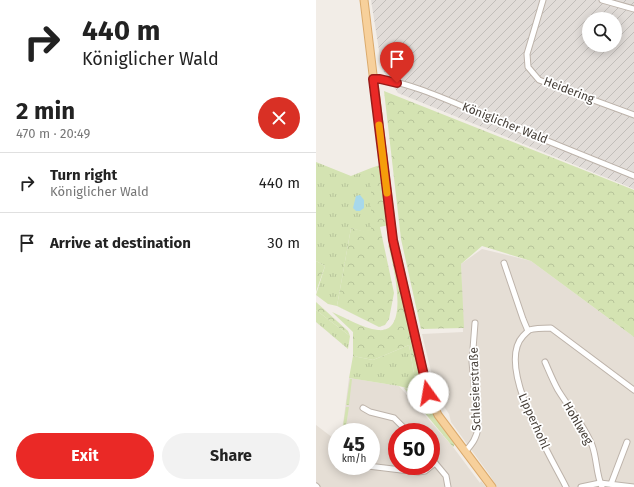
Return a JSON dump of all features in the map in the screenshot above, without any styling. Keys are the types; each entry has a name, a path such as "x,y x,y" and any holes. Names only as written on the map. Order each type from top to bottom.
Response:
{"main road":[{"path":"364,0 393,240 428,393 438,415 492,487"}],"street":[{"name":"Heidering","path":"543,0 527,54 528,67 539,80 634,115"},
{"path":"602,0 634,9"},
{"name":"Königlicher Wald","path":"373,79 397,83 447,100 634,176"},
{"path":"504,263 528,331 540,328 551,328 557,331 634,390"},
{"name":"Schlesierstraße","path":"465,452 478,436 472,362 475,323"},
{"name":"Lipperhohl","path":"528,331 518,341 515,354 521,395 532,422 566,487"},
{"name":"Hohlweg","path":"545,362 558,388 575,414 592,445 601,485"},
{"path":"363,408 370,412 394,418 399,423"},
{"path":"611,484 627,442"},
{"path":"440,469 446,476 448,487"},
{"path":"581,487 611,484 634,487"}],"shaded area":[{"path":"371,0 634,0 634,189 398,93 382,69"},
{"path":"482,249 531,261 634,337 634,487 497,487 451,422 449,414 437,396 422,334 463,332 461,264"},
{"path":"349,378 399,386 432,423 388,423 388,475 440,475 440,432 480,483 481,481 486,487 316,487 316,425 328,434 328,475 380,475 380,423 343,423"}],"green space":[{"path":"384,91 634,190 634,337 531,261 482,246 461,264 464,328 421,329 401,239"},
{"path":"316,162 351,176 371,168 371,234 351,228 337,306 328,304 316,295 325,266 316,261"},
{"path":"380,165 389,225 380,227 394,293 389,319 385,325 379,327 337,306 351,228 371,233 371,168"},
{"path":"388,244 393,249 408,322 426,396 436,417 455,444 453,447 440,431 440,423 433,423 404,388 417,391 409,345 373,360 353,356 353,332 332,312 366,327 378,330 388,328 394,321 397,309 396,280"},
{"path":"316,261 325,266 316,292"},
{"path":"316,302 348,331 350,336 316,310"},
{"path":"316,310 350,336 348,349 316,322"},
{"path":"409,345 417,391 399,386 349,378 353,356 373,360"},
{"path":"350,379 352,379 349,405 346,405"},
{"path":"346,407 349,407 346,423 343,423"}],"water":[{"path":"360,195 364,200 364,208 360,211 356,211 353,208 356,196"}],"slow traffic":[{"path":"379,125 387,193"}],"route":[{"path":"397,83 373,79 393,240 428,393"}]}
